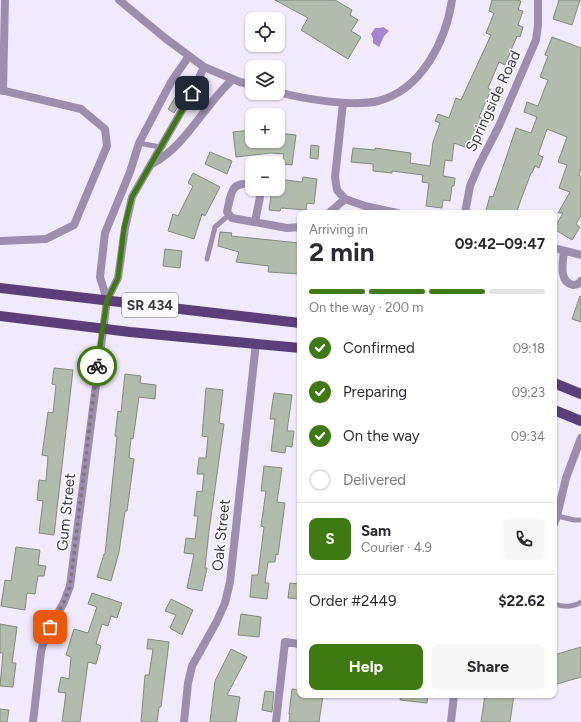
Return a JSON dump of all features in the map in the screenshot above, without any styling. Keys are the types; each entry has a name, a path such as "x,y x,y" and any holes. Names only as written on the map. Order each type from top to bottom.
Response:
{"main road":[{"name":"SR 434","path":"0,288 297,323"},
{"name":"SR 434","path":"0,316 297,348"},
{"path":"557,384 581,394"},
{"path":"557,411 581,421"}],"street":[{"path":"0,241 12,242 46,239 74,225 107,146 105,129 81,108 1,90 5,0"},
{"path":"119,0 204,67 245,83"},
{"path":"285,93 343,103 378,101 394,94 408,85 426,66 440,44 449,19 452,0"},
{"name":"Springside Road","path":"466,210 470,186 479,164 499,126 536,40 538,26 538,0"},
{"path":"107,300 100,277 105,233 130,172 139,143 171,82 189,56"},
{"path":"107,300 118,278 124,228 132,197 192,93 204,67"},
{"path":"151,164 165,157 180,142 206,109 233,79"},
{"path":"343,103 335,177 337,190 345,199 364,206 383,210"},
{"path":"245,183 234,187 227,212 228,215 232,218 287,228 297,227"},
{"path":"255,222 260,196"},
{"path":"332,210 345,199"},
{"path":"557,249 581,255"},
{"path":"564,251 562,268 564,276 568,283 574,285 581,282"},
{"name":"Gum Street","path":"33,722 41,652 45,636 64,602 70,586 102,328 107,300"},
{"name":"Oak Street","path":"184,722 188,683 192,666 217,621 225,603 230,582 256,343"},
{"path":"557,516 566,478 581,438"},
{"path":"276,722 285,642 297,644"},
{"path":"451,722 454,698"}],"lane":[{"path":"139,143 160,147"},
{"path":"207,259 215,227 228,215"},
{"path":"557,520 581,520"},
{"path":"557,605 571,606 581,602"}],"shaded area":[{"path":"383,27 389,31 384,36 379,47 373,43 371,34 375,28"}],"building":[{"path":"275,0 335,0 352,10 350,15 358,20 351,31 361,37 348,59 301,30 308,18"},
{"path":"492,0 521,1 518,10 523,11 518,25 523,27 520,37 517,36 505,65 499,62 488,88 491,90 479,117 486,120 482,130 478,128 470,149 454,143 452,161 445,160 443,176 455,178 454,186 452,186 450,201 443,200 442,208 426,206 429,183 422,182 423,175 392,171 392,173 373,171 373,164 351,162 353,148 375,150 375,148 411,153 410,163 430,166 433,142 440,123 435,121 438,114 449,118 456,98 461,100 491,35 486,33 494,13 489,11"},
{"path":"559,0 580,0 572,25 553,19"},
{"path":"552,37 581,48 581,168 579,175 581,176 581,216 576,224 580,227 572,240 557,231 557,224 563,213 558,213 570,192 559,188 567,165 558,162 567,137 547,129 538,155 543,157 539,168 535,166 531,173 517,210 486,210 490,196 493,197 516,128 531,133 537,117 524,112 527,102 538,106 548,80 540,77 548,56 545,55"},
{"path":"176,96 182,100 174,113 168,109"},
{"path":"245,131 245,148 285,148 285,134 296,135 292,165 285,164 284,154 271,153 236,157 233,132"},
{"path":"311,145 319,146 318,159 310,158"},
{"path":"210,152 232,161 227,174 205,164"},
{"path":"193,173 220,187 205,216 202,214 194,239 168,231 173,214 178,216 193,186 188,183"},
{"path":"303,177 317,179 314,204 307,203 306,210 281,208 280,211 269,210 271,196 285,196 285,180 302,182"},
{"path":"220,232 232,233 231,236 297,243 297,274 268,272 269,266 236,262 239,252 218,246"},
{"path":"165,249 182,251 180,268 163,266"},
{"path":"580,296 581,297 581,322 572,319"},
{"path":"54,368 73,370 54,535 39,533 43,501 37,500 39,480 46,481 48,456 42,455 48,412 53,413 56,385 52,384"},
{"path":"125,374 141,376 140,383 156,385 155,399 139,397 133,439 131,438 129,458 134,459 127,511 125,511 119,552 111,581 97,577 105,554 117,437 115,436 118,411 121,412"},
{"path":"206,388 223,390 219,423 224,424 209,531 205,568 207,568 202,591 187,588 194,554 184,553 186,538 195,539 198,516 194,516 197,491 202,492 204,474 197,474 199,458 206,458 208,437 202,436"},
{"path":"274,393 292,395 287,431 294,431 292,447 286,446 285,453 271,451 275,419 270,419"},
{"path":"264,466 282,468 277,502 285,503 278,555 276,554 275,562 268,562 265,583 269,583 267,599 250,597 252,575 258,575 264,527 261,526 266,491 261,491"},
{"path":"16,547 40,550 38,565 46,566 44,576 38,576 35,594 27,593 25,610 1,606 5,580 11,581"},
{"path":"290,583 297,584 297,599 288,598"},
{"path":"92,593 122,603 117,618 111,616 108,626 102,624 96,644 101,646 96,664 88,662 80,722 62,722 66,693 58,692 61,677 69,679 71,657 66,655 74,629 88,633 97,607 88,604"},
{"path":"171,599 193,610 182,635 170,628 176,615 165,611"},
{"path":"241,614 261,617 259,637 238,635"},
{"path":"0,624 17,627 12,663 16,663 13,687 0,686 3,653 0,653"},
{"path":"148,639 169,642 161,707 159,707 157,722 141,722 145,675 149,675 153,649 147,649"},
{"path":"581,647 581,677 557,684 557,654"},
{"path":"231,649 247,657 227,695 240,697 236,722 210,722 215,681"},
{"path":"292,689 297,690 297,698 323,698 319,722 289,722"},
{"path":"265,691 274,692 272,712 262,710"},
{"path":"400,698 428,698 427,703 400,700"},
{"path":"485,698 514,698 510,722 481,722"},
{"path":"0,709 9,710 7,722 0,722"}],"way so far":[{"path":"50,627 64,602 70,586 97,366"}],"route":[{"path":"97,366 107,300 118,278 124,228 132,197 192,93"}]}
